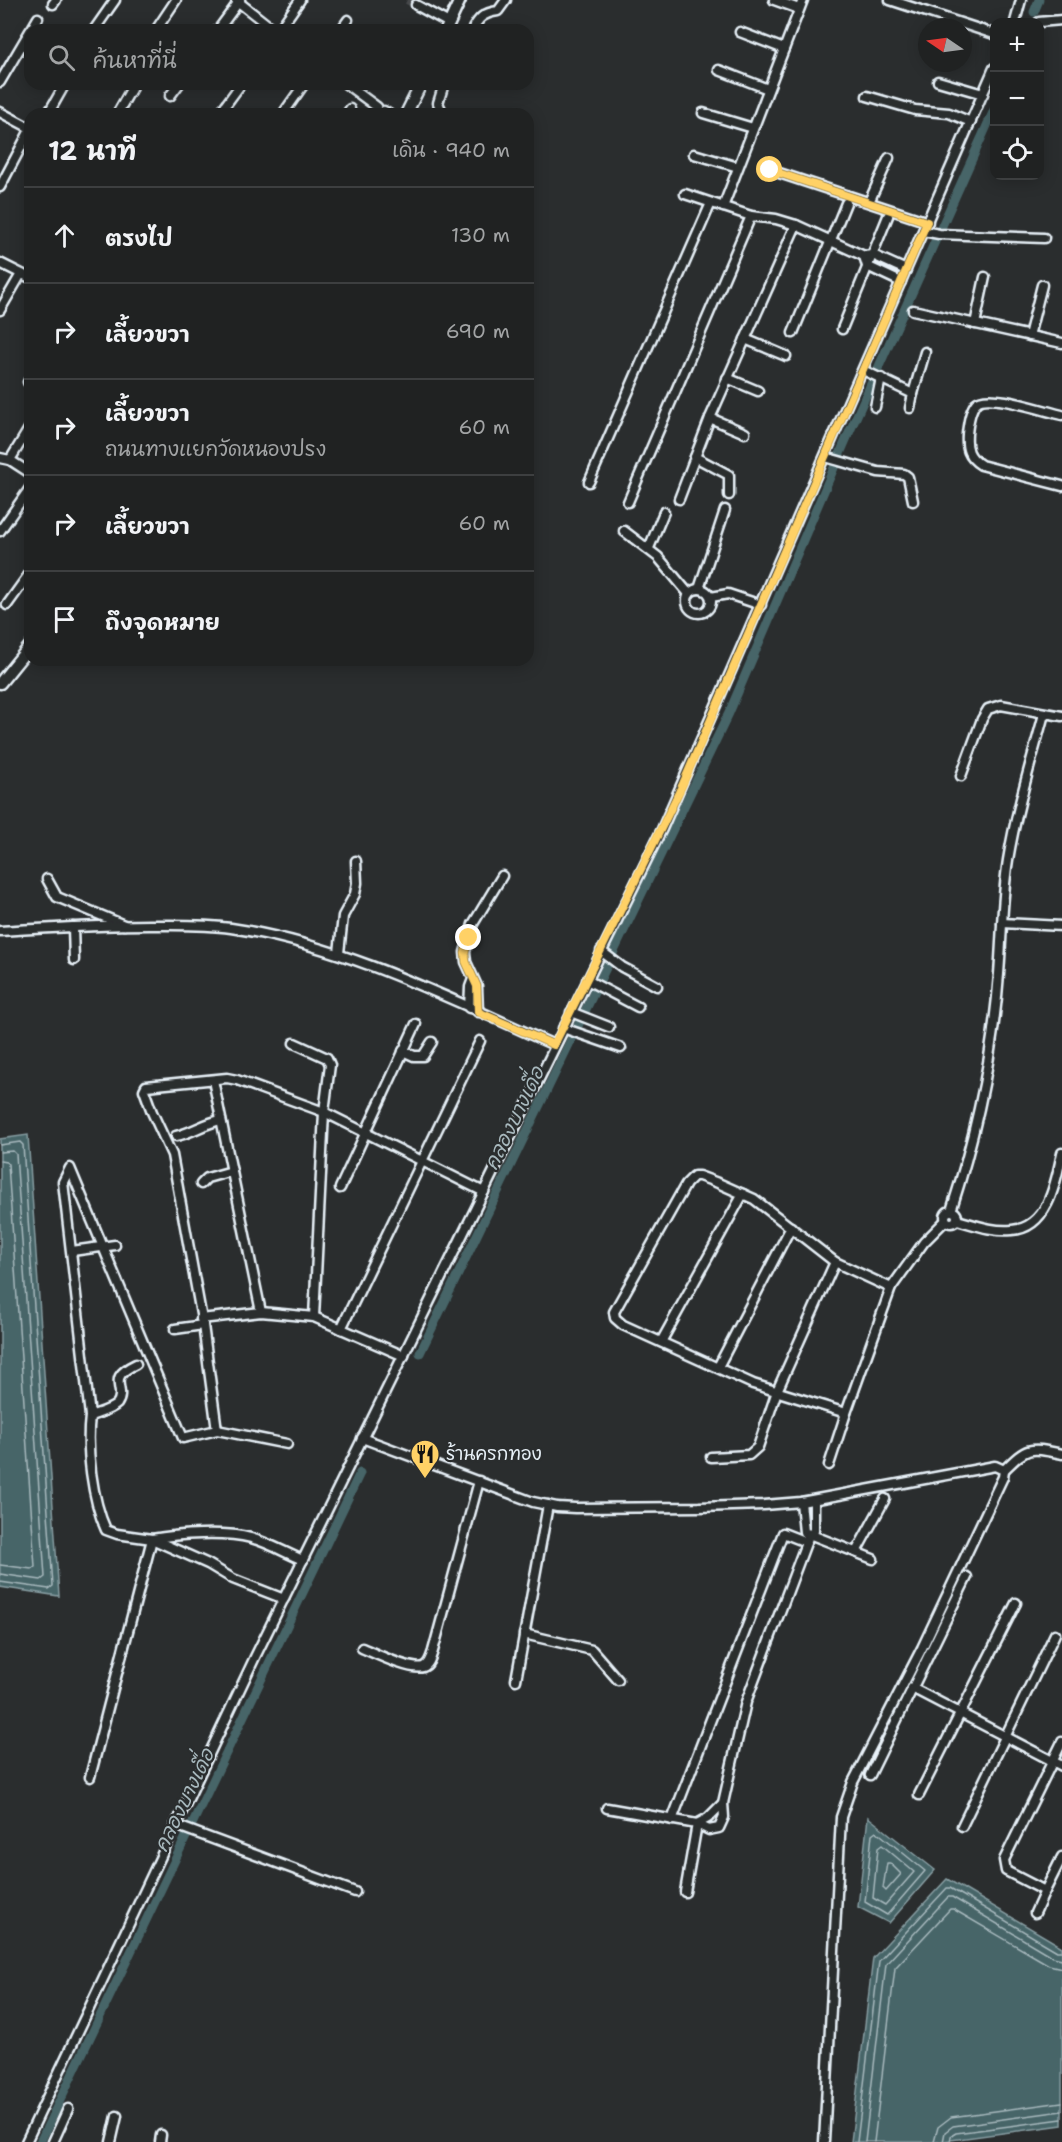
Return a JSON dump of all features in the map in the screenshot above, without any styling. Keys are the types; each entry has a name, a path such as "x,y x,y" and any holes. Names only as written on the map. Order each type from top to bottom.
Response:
{"street":[{"path":"98,24 115,0"},
{"path":"160,24 176,0"},
{"path":"283,24 300,0"},
{"path":"476,24 480,17 498,11 506,0"},
{"path":"723,207 801,4 774,0"},
{"path":"891,0 990,33"},
{"path":"1016,18 1021,0"},
{"path":"222,24 238,1 267,24"},
{"path":"448,24 456,1"},
{"path":"416,4 444,24"},
{"path":"34,24 38,18"},
{"path":"345,24 348,20"},
{"path":"1044,22 1062,20"},
{"path":"740,32 784,49"},
{"path":"0,82 24,41"},
{"path":"719,70 768,89"},
{"path":"26,2142 175,1825 554,1045 570,1030 607,955 760,604 872,374 901,282 926,232 927,222 992,72"},
{"path":"938,81 983,94"},
{"path":"51,108 62,90"},
{"path":"120,108 131,90"},
{"path":"170,96 174,90"},
{"path":"223,108 237,90"},
{"path":"287,108 300,90"},
{"path":"354,90 380,108"},
{"path":"409,108 418,90"},
{"path":"440,108 438,103 442,90"},
{"path":"867,96 915,110 949,113 971,122"},
{"path":"0,112 24,126"},
{"path":"703,113 753,128"},
{"path":"0,187 24,141"},
{"path":"694,154 738,167"},
{"path":"869,202 889,158"},
{"path":"770,170 927,222"},
{"path":"686,194 751,216 776,219 796,225 831,242 906,270"},
{"path":"590,482 711,203"},
{"path":"793,333 846,203"},
{"path":"628,502 751,216"},
{"path":"842,329 867,266 868,255 888,216"},
{"path":"679,499 727,378 796,225"},
{"path":"926,232 1044,238"},
{"path":"0,263 24,275"},
{"path":"867,266 901,282"},
{"path":"0,310 21,274"},
{"path":"975,324 986,277"},
{"path":"1029,336 1042,285"},
{"path":"913,310 1062,343"},
{"path":"745,339 786,356"},
{"path":"910,408 925,352"},
{"path":"872,374 914,394"},
{"path":"872,374 875,407"},
{"path":"727,378 758,391"},
{"path":"1062,415 984,398 978,401 971,411 967,450 972,459 981,465 1062,486"},
{"path":"710,418 745,433"},
{"path":"10,460 24,437"},
{"path":"694,457 729,475 729,495"},
{"path":"0,458 10,460 24,469"},
{"path":"832,459 878,472 904,474 908,477 914,501"},
{"path":"0,531 24,497"},
{"path":"699,589 725,510"},
{"path":"649,548 664,512"},
{"path":"624,531 649,548 689,594 689,605 697,612 708,609 711,597"},
{"path":"7,605 24,581"},
{"path":"689,594 699,589 706,591 711,597"},
{"path":"711,597 728,594 760,604"},
{"path":"0,683 24,653"},
{"path":"961,776 982,719 988,709 1000,705 1062,716"},
{"path":"951,1211 970,1147 986,1079 999,975 1008,860 1044,714"},
{"path":"339,953 343,916 355,894 356,861"},
{"path":"473,1010 470,987 473,979 466,962 465,952 473,924 502,876"},
{"path":"47,879 57,897 124,925"},
{"path":"1002,923 1062,926"},
{"path":"0,931 73,931 124,925 195,925 230,928 277,937 339,953 554,1045"},
{"path":"73,931 74,960"},
{"path":"607,955 622,967 657,986"},
{"path":"593,983 638,1007"},
{"path":"577,1014 609,1027"},
{"path":"340,1188 416,1024"},
{"path":"570,1030 621,1048"},
{"path":"341,1329 480,1041"},
{"path":"403,1051 414,1056 423,1056 432,1042"},
{"path":"294,1043 327,1058 330,1065 324,1112 314,1317"},
{"path":"217,1430 202,1322 172,1155 144,1090 146,1086 227,1078 237,1080 324,1112 484,1192"},
{"path":"213,1080 261,1312"},
{"path":"176,1136 191,1132 208,1122 221,1120"},
{"path":"957,1220 995,1230 1023,1229 1043,1212 1049,1200 1062,1153"},
{"path":"284,1599 233,1580 208,1564 152,1539 117,1534 106,1530 92,1474 90,1416 63,1182 70,1168 183,1438 217,1430 287,1444"},
{"path":"201,1184 207,1178 232,1171"},
{"path":"846,1413 753,1384 661,1342 617,1321 616,1307 694,1176 743,1194 780,1217 835,1262 891,1288"},
{"path":"661,1342 743,1194"},
{"path":"946,1212 955,1212 958,1216 953,1224 945,1221 946,1212"},
{"path":"829,1465 891,1288 924,1242 945,1221"},
{"path":"718,1367 791,1227"},
{"path":"72,1251 115,1245"},
{"path":"711,1457 749,1455 755,1452 777,1391 835,1262"},
{"path":"174,1329 261,1312 314,1317 404,1356"},
{"path":"90,1416 116,1404 119,1399 121,1373 136,1364"},
{"path":"362,1438 548,1506 575,1508 699,1507 814,1501 995,1466 1004,1470"},
{"path":"824,2142 841,1817 853,1782 922,1648 1004,1477 1004,1470 1018,1456 1031,1449 1062,1454"},
{"path":"362,1648 412,1667 427,1665 433,1651 479,1481"},
{"path":"856,1552 885,1499"},
{"path":"607,1808 697,1824 709,1830 719,1828 724,1817 723,1803 746,1702 808,1539 814,1531 814,1501"},
{"path":"801,1502 802,1526 808,1539"},
{"path":"516,1680 548,1506"},
{"path":"672,1820 783,1533 856,1552 873,1559"},
{"path":"152,1539 169,1536 234,1535 258,1540 303,1560"},
{"path":"90,1777 152,1539"},
{"path":"870,1775 968,1577"},
{"path":"919,1795 1016,1603"},
{"path":"524,1634 586,1648 598,1655 618,1680"},
{"path":"962,1826 1055,1634"},
{"path":"912,1688 1062,1766"},
{"path":"1045,1891 1006,1871 1004,1860 1062,1742"},
{"path":"697,1824 708,1818 723,1803"},
{"path":"685,1892 697,1824"},
{"path":"175,1825 355,1892"},
{"path":"1035,1913 1062,1857"},
{"path":"53,2142 68,2109"},
{"path":"111,2142 117,2116"}],"water":[{"path":"28,1135 59,1596 0,1587 0,1139"},
{"path":"868,1817 935,1870 889,1923 858,1907"},
{"path":"947,1879 1062,1947 1062,2125 936,2142 851,2142 873,1958"}],"waterway":[{"name":"คลองบางเดื่อ","path":"1034,12 1039,0"},
{"name":"คลองบางเดื่อ","path":"420,1353 729,713 845,442 990,119"},
{"name":"คลองบางเดื่อ","path":"40,2142 360,1473"}],"tunnel":[{"path":"407,0 416,5"}],"place":[{"name":"ร้านครกทอง","path":"425,1480"}],"route":[{"path":"469,938 465,952 466,962 477,986 478,1012 554,1045 682,786 927,222 770,170"}]}
